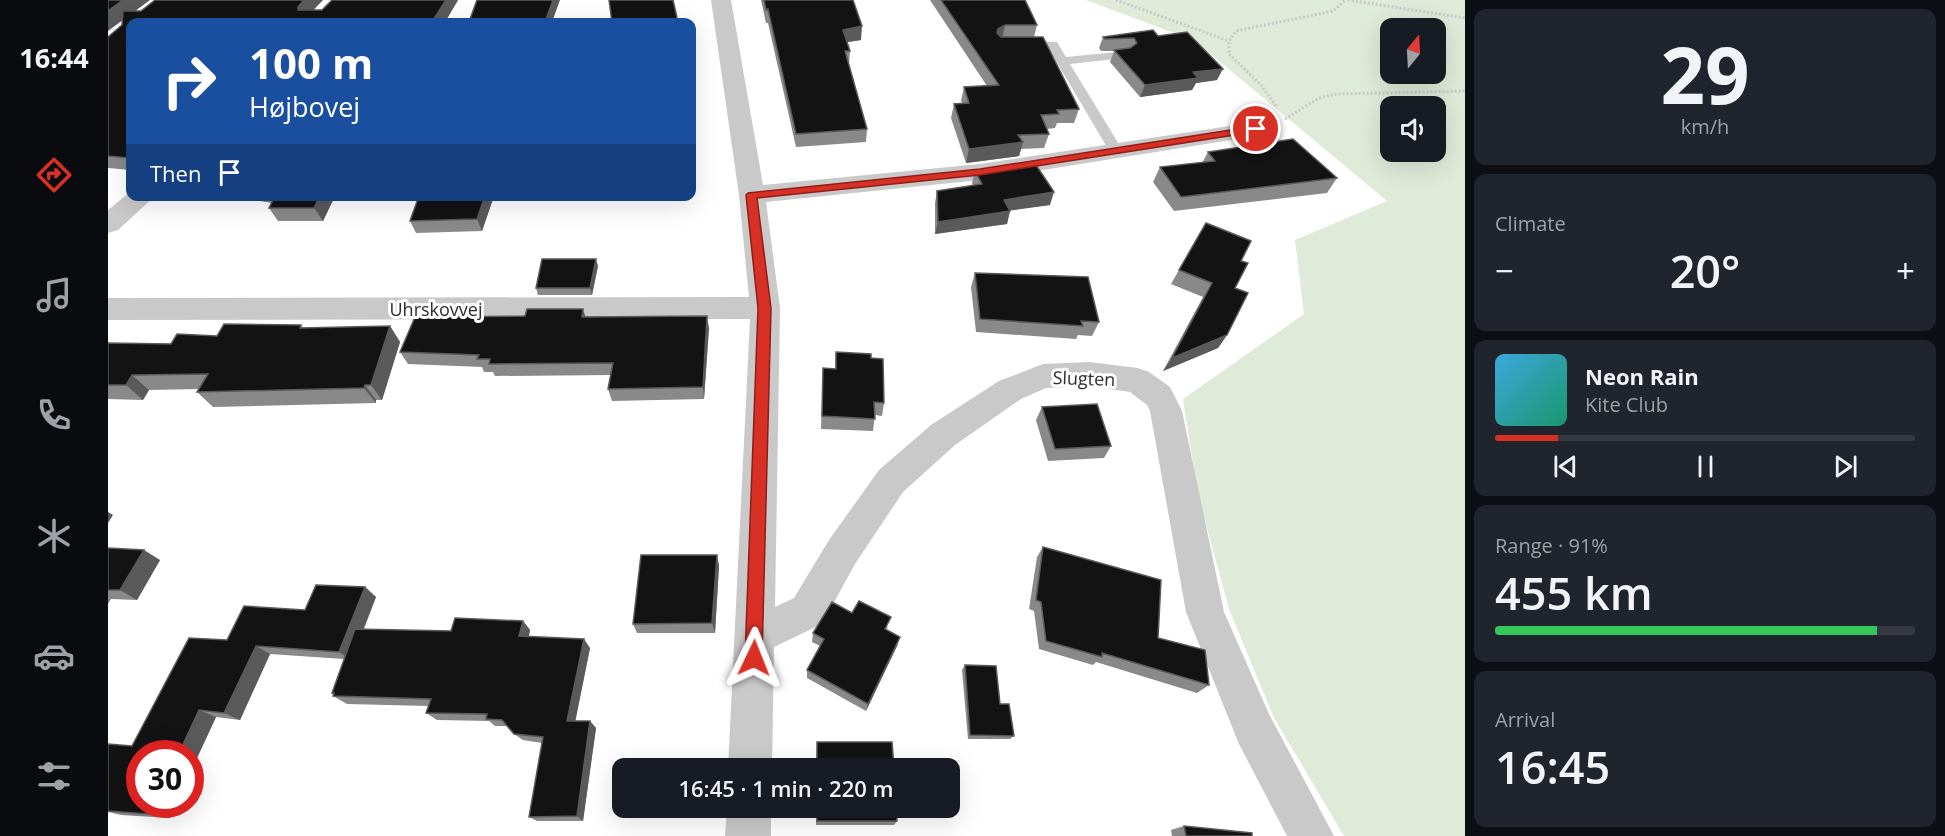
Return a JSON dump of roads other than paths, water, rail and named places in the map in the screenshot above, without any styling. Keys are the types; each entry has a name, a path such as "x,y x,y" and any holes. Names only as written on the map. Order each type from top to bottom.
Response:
{"street":[{"path":"721,0 752,195 765,308 750,758"},
{"path":"752,195 980,172 1256,129"},
{"path":"108,224 136,201"},
{"name":"Uhrskovvej","path":"108,309 765,308"},
{"name":"Slugten","path":"754,636 808,610 842,552 891,481 943,435 1010,390 1043,376 1089,374 1138,381 1159,396 1166,411 1205,612 1254,729 1311,836"},
{"path":"748,836 749,818"}],"lane":[{"path":"1012,45 1053,45 1116,151"},
{"path":"1062,61 1124,54"}]}
